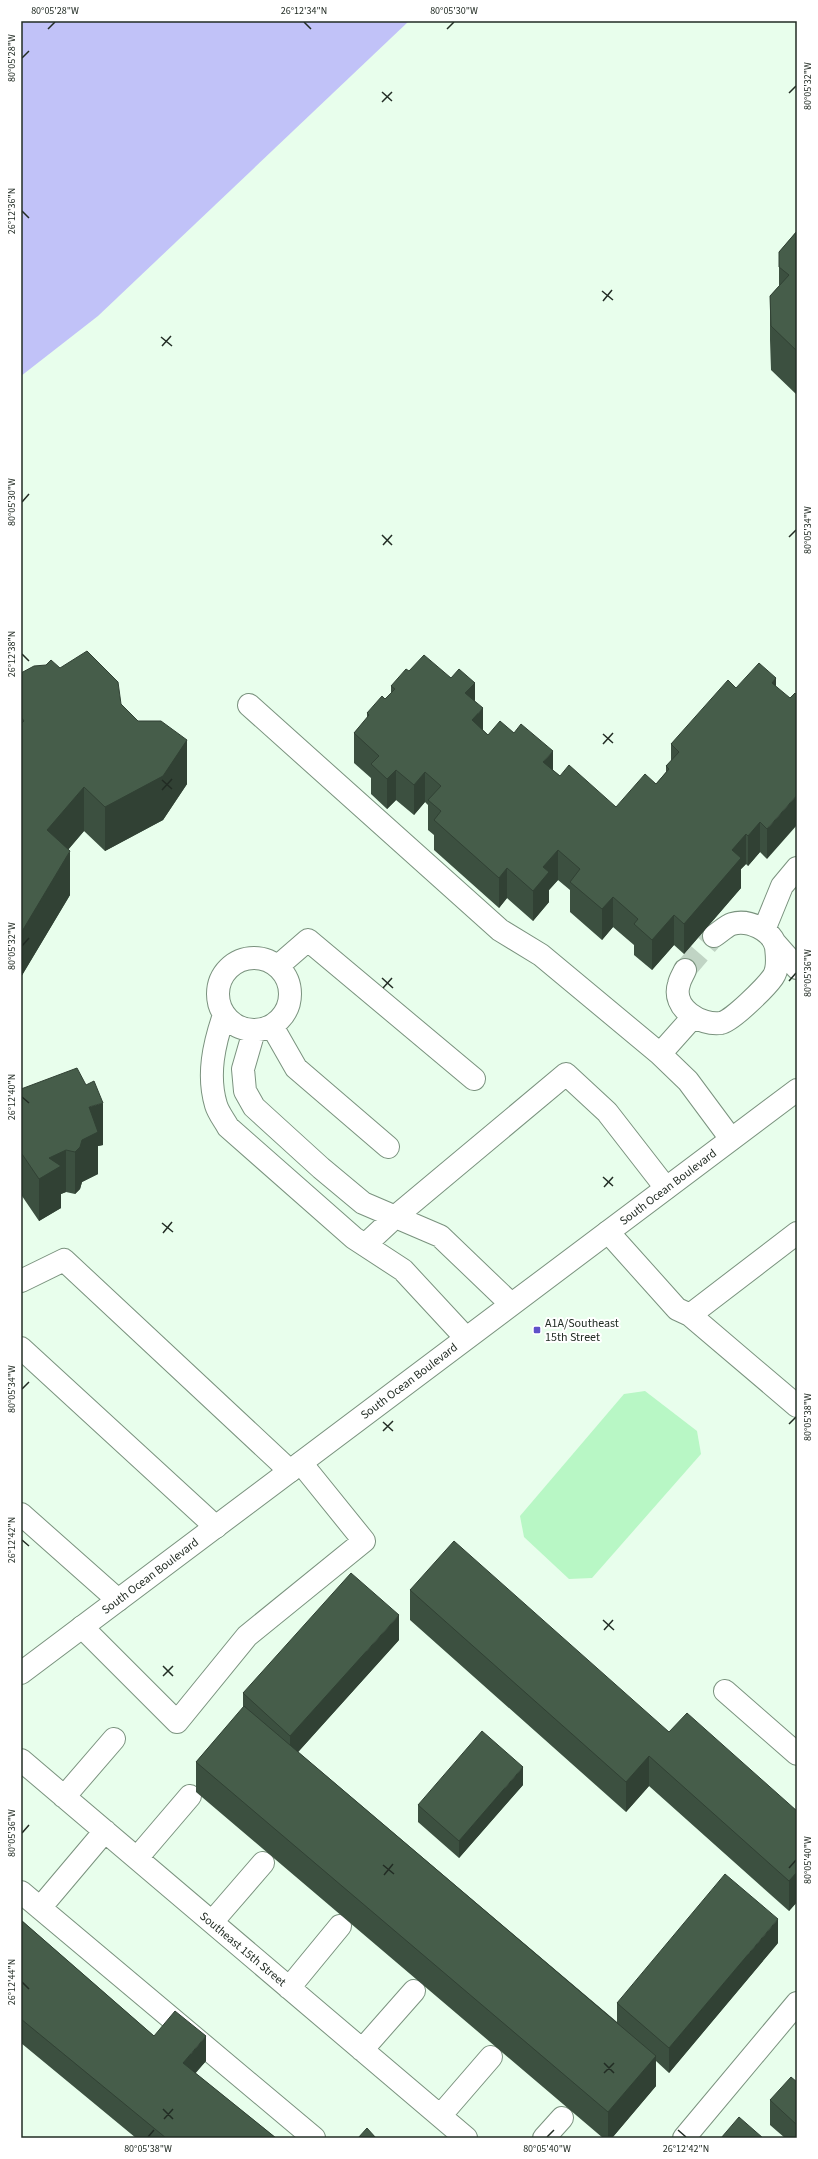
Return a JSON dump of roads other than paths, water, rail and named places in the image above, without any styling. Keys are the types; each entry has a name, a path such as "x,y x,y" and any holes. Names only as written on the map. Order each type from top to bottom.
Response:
{"main road":[{"path":"249,705 500,930 542,955 660,1054 688,1081 731,1139"},
{"path":"686,970 678,985 680,998 686,1010 693,1017 708,1023 722,1023 734,1018 773,977 778,960 769,937 782,886 797,868"},
{"path":"714,936 732,924 748,923 769,937 797,968"},
{"path":"278,966 308,940 474,1079"},
{"path":"388,1147 296,1068 263,1028 238,1027 224,1015 217,999 219,981 229,966 244,958 262,958 278,966 288,980 290,998 285,1014 263,1028 243,1069 245,1091 254,1107 321,1168 363,1203 440,1236 511,1304"},
{"path":"224,1015 215,1041 211,1071 216,1105 228,1127 354,1238 403,1270 466,1338"},
{"path":"660,1054 693,1017"},
{"path":"365,1245 395,1217 566,1074 607,1112 666,1188"},
{"name":"South Ocean Boulevard","path":"23,1668 82,1627 216,1527 797,1090"},
{"path":"608,1232 677,1309 690,1315 797,1406"},
{"path":"690,1315 797,1233"},
{"path":"21,1281 64,1260 295,1467 364,1541 247,1636 177,1722 82,1627"},
{"path":"21,1348 216,1527"},
{"path":"21,1514 118,1600"},
{"path":"725,1691 797,1754"},
{"path":"64,1797 114,1739"},
{"name":"Southeast 15th Street","path":"21,1760 466,2138"},
{"path":"137,1858 190,1796"},
{"path":"40,1908 105,1831"},
{"path":"212,1922 263,1863"},
{"path":"21,1892 314,2138"},
{"path":"289,1988 340,1926"},
{"path":"362,2050 414,1991"},
{"path":"684,2138 797,2003"},
{"path":"440,2116 491,2057"},
{"path":"544,2138 562,2118"}],"water":[{"path":"21,21 409,21 98,316 21,376"}],"tunnel":[{"path":"685,970 714,936"}],"place":[{"name":"A1A/Southeast 15th Street","path":"537,1330"}]}
